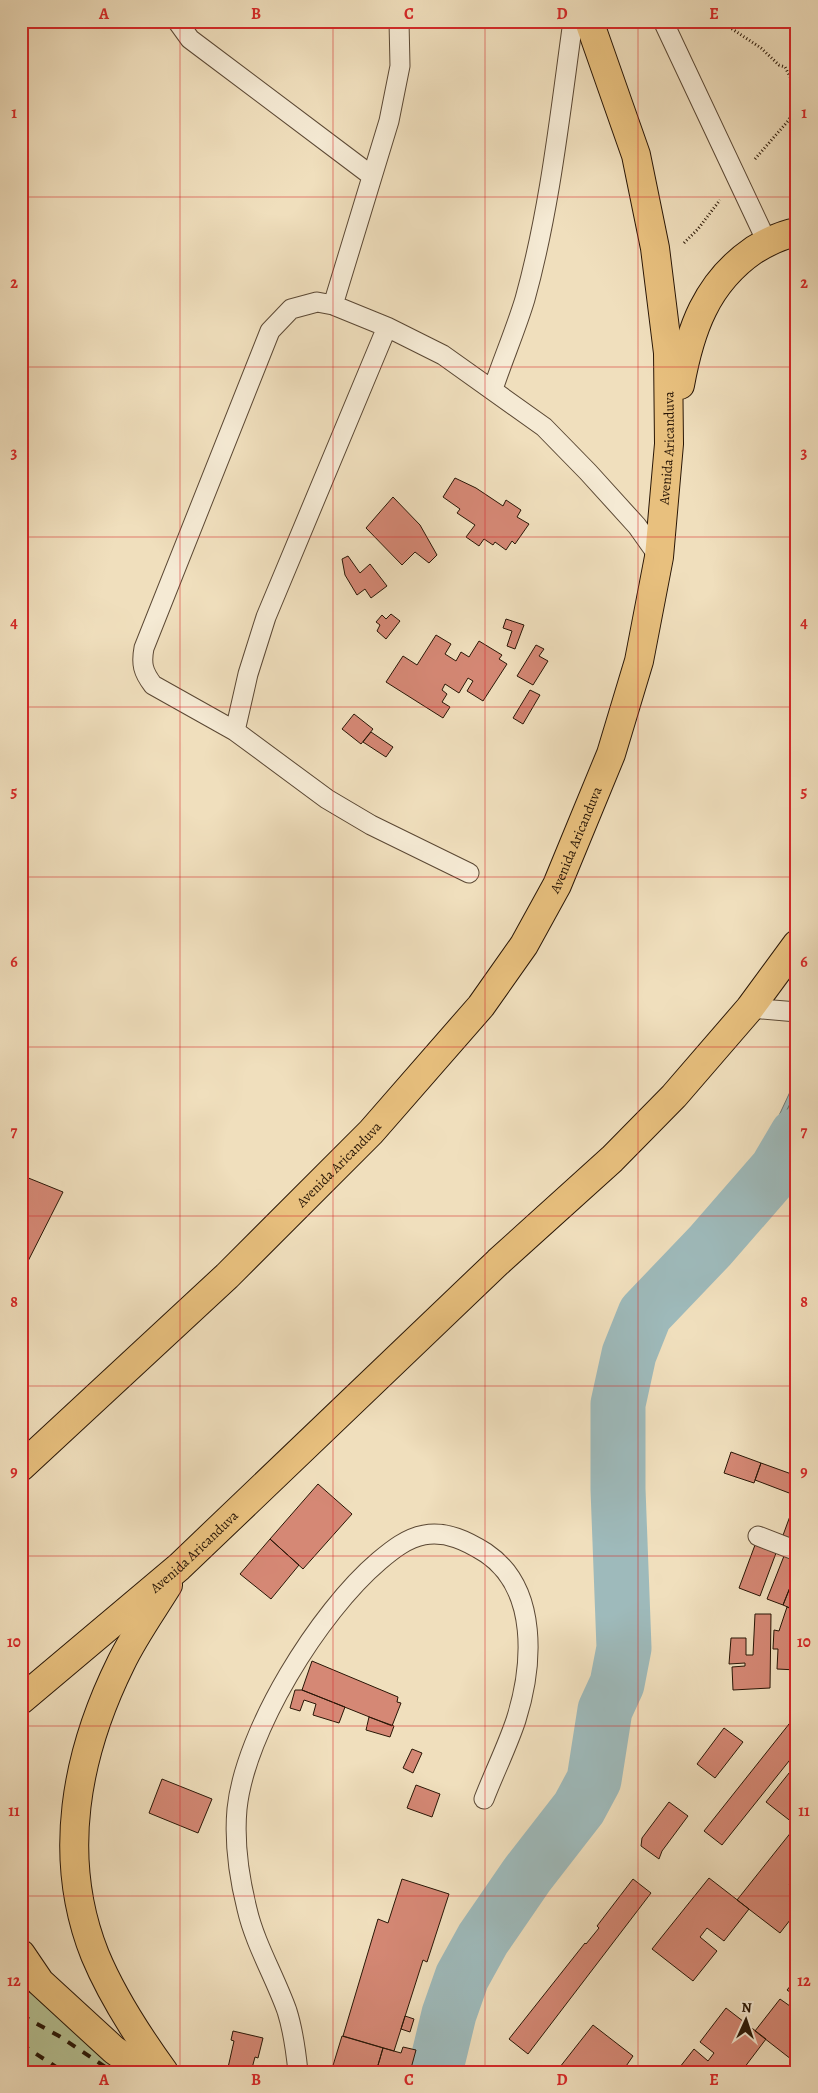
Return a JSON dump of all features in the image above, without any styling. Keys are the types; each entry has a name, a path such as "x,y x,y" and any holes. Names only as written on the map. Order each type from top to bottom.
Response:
{"main road":[{"name":"Avenida Aricanduva","path":"21,1467 227,1276 371,1132 481,1006 524,945 558,885 611,754 639,661 658,557 669,444 668,353 654,248 636,155 589,21"},
{"path":"669,444 686,354 698,319 711,291 727,272 767,242 797,232"},
{"name":"Avenida Aricanduva","path":"21,1700 179,1566 498,1262 612,1159 674,1096 793,959"},
{"path":"164,2072 114,1994 95,1954 82,1909 75,1859 74,1820 80,1778 96,1722 122,1662 179,1566"},
{"path":"21,1954 40,1982 114,2050 145,2072"}],"lane":[{"path":"177,21 190,39 372,176"},
{"path":"333,305 389,121 400,66 399,21"},
{"path":"493,389 524,299 541,232 553,164 573,21"},
{"path":"663,21 767,242"},
{"path":"468,873 371,825 327,799 235,731 153,685 145,675 142,662 144,648 270,331 291,308 317,302 333,305 387,327 443,355 544,426 637,526 658,557"},
{"path":"235,731 248,674 266,617 387,327"},
{"path":"750,1008 797,1012"},
{"path":"298,2072 294,2038 287,2013 247,1910 237,1851 237,1809 249,1757 280,1691 322,1622 363,1575 396,1546 422,1535 446,1535 469,1542 491,1557 510,1576 523,1601 528,1636 524,1690 516,1720 484,1799"},
{"path":"758,1536 797,1551"}],"path":[{"path":"720,21 761,48 778,64 784,67 797,90"}],"green space":[{"path":"21,1984 54,2014 131,2072 21,2072"}],"water":[{"path":"797,1077 797,1153 774,1189 745,1224 710,1246 724,1219 746,1186"}],"building":[{"path":"455,478 476,488 503,506 506,500 521,510 517,517 529,524 515,544 512,541 506,550 495,542 493,545 484,539 479,546 466,537 475,525 457,513 460,509 443,497"},
{"path":"393,497 420,525 437,555 429,563 415,552 402,565 366,528"},
{"path":"348,556 360,573 370,564 387,586 371,598 365,589 357,595 345,575 342,559"},
{"path":"391,614 400,621 386,639 377,631 380,625 376,622 382,615 386,619"},
{"path":"506,619 524,625 515,649 507,646 512,631 503,628"},
{"path":"436,635 451,644 445,654 456,661 461,652 469,657 479,641 502,655 499,659 507,664 483,701 467,691 473,681 468,678 459,693 445,684 442,690 447,694 442,702 450,707 443,718 386,682 403,656 417,665"},
{"path":"536,645 544,649 539,656 548,661 533,685 517,676"},
{"path":"530,690 540,695 523,724 513,718"},
{"path":"354,714 373,729 361,744 342,729"},
{"path":"371,732 393,747 386,757 363,742"},
{"path":"21,1175 63,1192 21,1275"},
{"path":"731,1452 761,1463 754,1483 724,1473"},
{"path":"761,1463 797,1476 797,1496 755,1480"},
{"path":"318,1484 352,1514 303,1569 270,1539"},
{"path":"797,1497 797,1543 782,1538"},
{"path":"270,1539 299,1565 271,1599 240,1574"},
{"path":"755,1545 776,1553 760,1596 739,1588"},
{"path":"784,1556 797,1561 797,1570 783,1605 767,1599"},
{"path":"797,1570 797,1611 783,1605"},
{"path":"787,1607 797,1611 797,1670 777,1669 778,1649 773,1649 774,1630 779,1631"},
{"path":"755,1614 771,1614 770,1688 733,1690 732,1667 745,1666 745,1663 729,1664 731,1638 746,1638 746,1655 753,1655"},
{"path":"312,1661 398,1697 397,1702 401,1703 392,1726 302,1690"},
{"path":"295,1690 302,1690 345,1707 339,1723 313,1715 316,1704 304,1700 300,1711 290,1708"},
{"path":"797,1714 797,1751 722,1845 704,1831"},
{"path":"369,1717 394,1726 390,1737 366,1730"},
{"path":"724,1728 743,1742 715,1778 697,1764"},
{"path":"412,1749 422,1753 413,1773 403,1768"},
{"path":"797,1763 797,1826 766,1802"},
{"path":"162,1779 212,1799 198,1833 149,1813"},
{"path":"416,1785 440,1794 432,1817 407,1808"},
{"path":"669,1802 688,1816 662,1851 659,1859 641,1846 642,1838"},
{"path":"796,1826 797,1880 795,1878 789,1885 797,1891 797,1911 780,1933 737,1900"},
{"path":"709,1878 749,1909 724,1941 707,1928 700,1937 717,1951 693,1981 652,1949"},
{"path":"402,1879 449,1894 427,1962 423,1960 394,2051 343,2036 378,1919 388,1923"},
{"path":"633,1879 651,1893 528,2054 509,2039 599,1928 597,1926"},
{"path":"797,1978 797,1997 787,1990"},
{"path":"780,1999 797,2011 796,2063 755,2031"},
{"path":"726,2008 766,2039 741,2072 676,2072 694,2049 708,2061 714,2053 700,2042"},
{"path":"405,2016 414,2019 410,2032 401,2029"},
{"path":"593,2025 633,2056 622,2072 556,2072"},
{"path":"233,2031 263,2038 258,2058 255,2057 251,2072 227,2072 234,2041 231,2040"},
{"path":"342,2036 383,2048 376,2072 331,2072"},
{"path":"403,2047 416,2050 410,2072 401,2072 402,2067 399,2066 397,2072 376,2072 383,2048 401,2053"}],"waterway":[{"path":"435,2072 449,2014 462,1977 483,1939 527,1875 579,1808 594,1780 605,1710 617,1684 624,1648 618,1489 618,1404 629,1354 645,1314 710,1246 777,1169 797,1135"}],"railway":[{"path":"21,2015 59,2036 113,2072"},
{"path":"21,2044 64,2072"}]}
